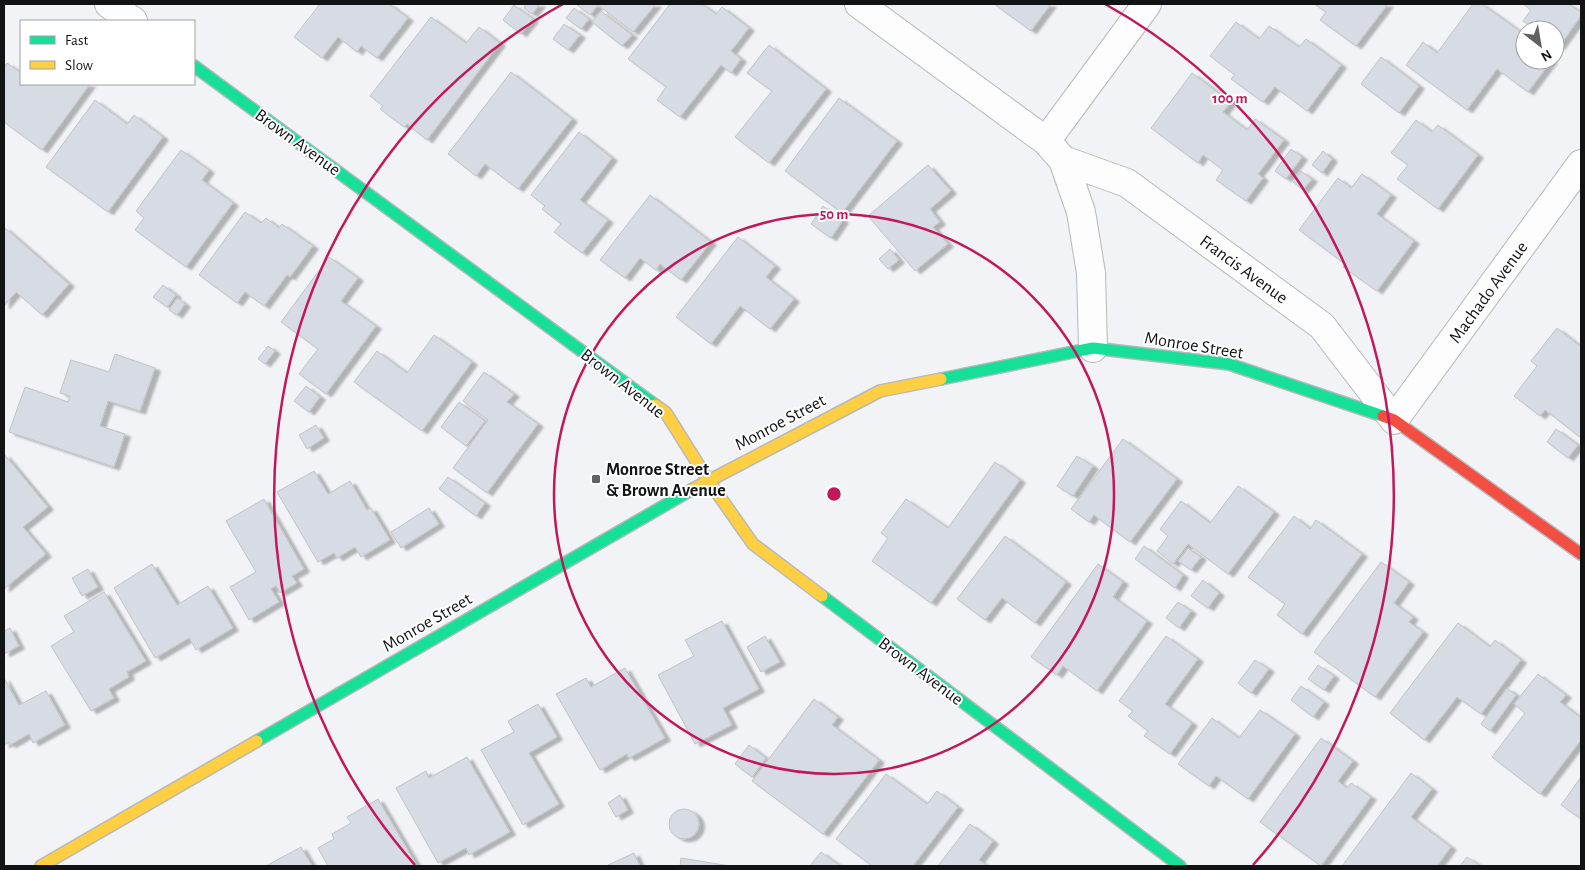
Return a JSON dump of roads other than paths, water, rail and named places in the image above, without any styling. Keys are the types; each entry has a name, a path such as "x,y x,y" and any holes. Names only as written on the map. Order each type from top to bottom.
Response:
{"main road":[{"name":"Brown Avenue","path":"195,67 666,413 708,480 753,544 1180,866"},
{"name":"Monroe Street","path":"40,866 708,480 880,391 1093,348 1229,364 1394,420 1581,554"}],"street":[{"path":"109,4 132,20"},
{"name":"Francis Avenue","path":"859,4 1054,150 1127,184 1322,326 1394,420"},
{"path":"1093,348 1091,273 1081,212 1054,150 1147,4"},
{"name":"Machado Avenue","path":"1394,420 1581,164"}],"place":[{"name":"Monroe Street & Brown Avenue","path":"596,479"}]}
